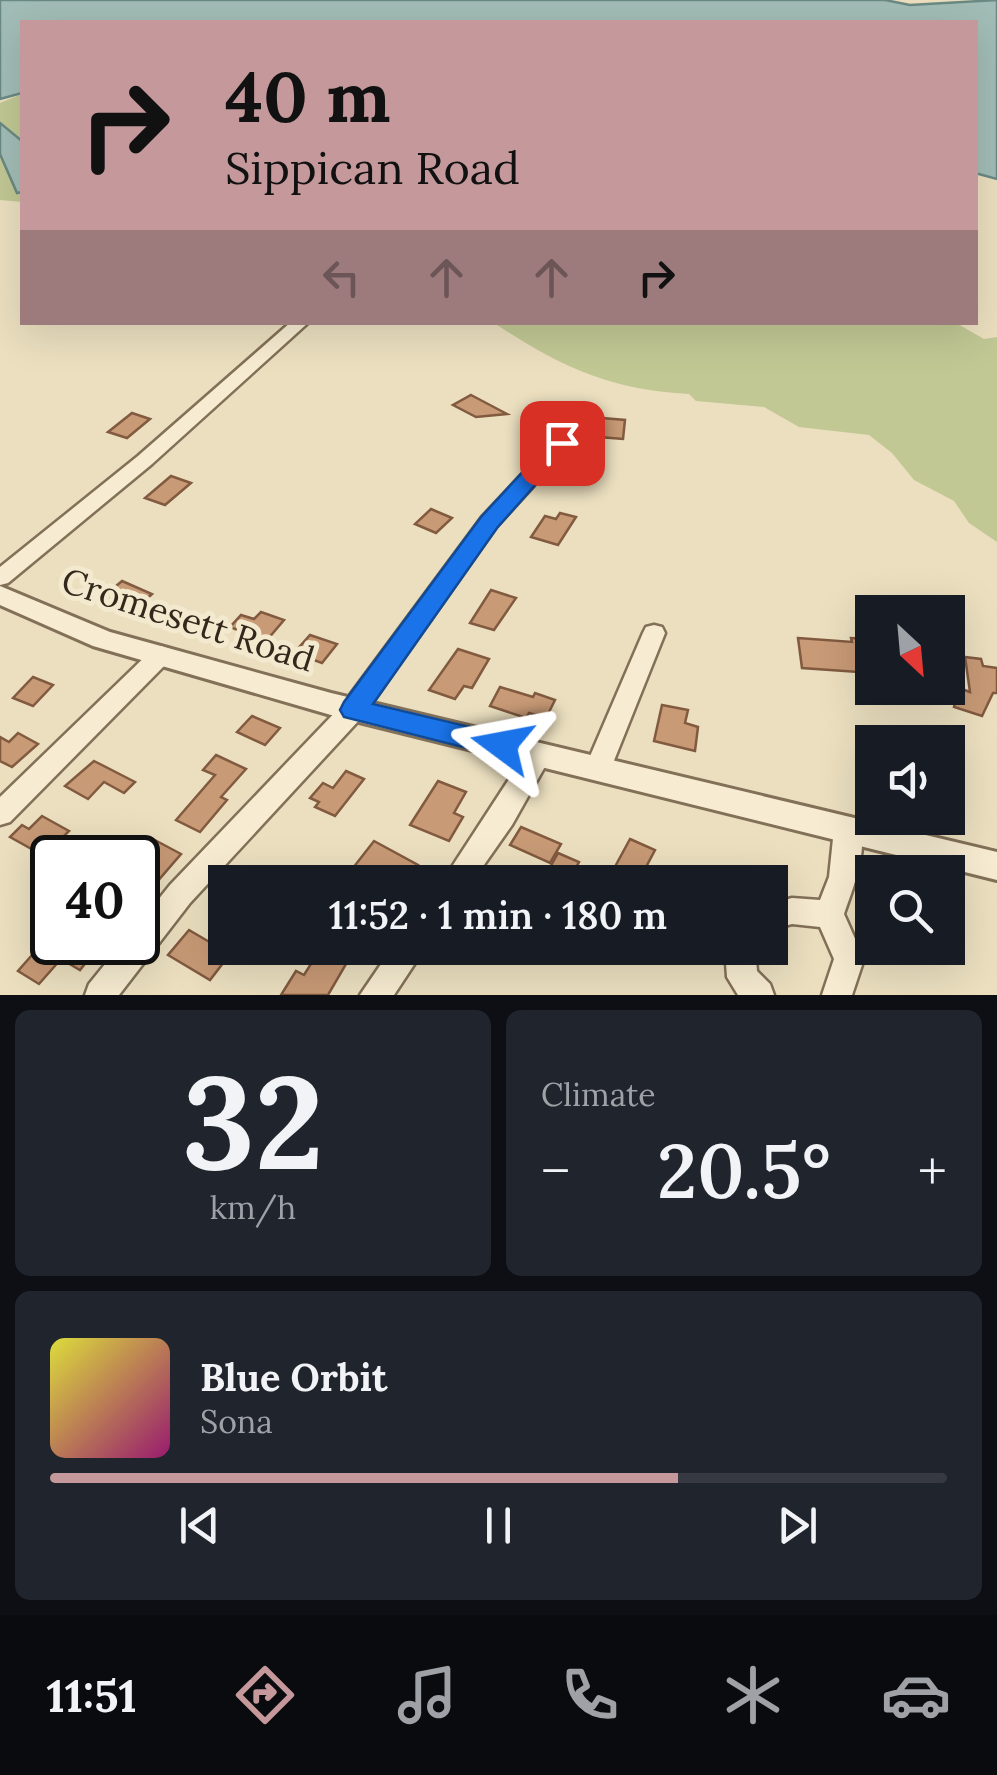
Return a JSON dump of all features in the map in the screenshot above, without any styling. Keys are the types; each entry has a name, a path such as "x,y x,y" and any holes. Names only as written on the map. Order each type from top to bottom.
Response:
{"street":[{"path":"0,578 145,460 297,325"},
{"path":"100,995 180,894 354,710 489,522 562,443"},
{"name":"Cromesett Road","path":"0,595 102,639 354,710 997,866"},
{"path":"598,768 654,633"},
{"path":"0,814 161,656"},
{"path":"468,865 502,817 538,754"},
{"path":"837,995 849,959 829,914 843,877 848,829"},
{"path":"788,912 829,914"},
{"path":"375,995 397,965"},
{"path":"741,965 742,977 760,995"}],"green space":[{"path":"20,95 20,202 0,200 0,103"},
{"path":"497,325 960,325 984,339 997,337 997,542 969,523 954,501 914,480 892,453 869,435 799,427 764,407 696,401 689,394 609,381 541,352"}],"water":[{"path":"0,0 885,0 910,5 997,0 997,179 978,174 978,20 20,20 20,94 0,99"},
{"path":"0,123 20,139 20,192 17,193 0,154"}],"building":[{"path":"471,395 507,414 476,417 453,405"},
{"path":"132,413 150,419 127,438 108,432"},
{"path":"602,418 625,420 623,439 599,437"},
{"path":"171,476 191,483 165,505 145,498"},
{"path":"431,509 452,518 436,533 415,524"},
{"path":"560,513 576,517 558,545 531,537 545,516 556,519"},
{"path":"122,581 152,594 132,612 102,598"},
{"path":"491,590 516,598 494,630 470,623"},
{"path":"261,612 284,620 261,647 238,638 243,632 230,627 241,615 254,619"},
{"path":"310,635 337,644 322,663 294,653"},
{"path":"798,638 852,642 851,638 855,638 855,672 802,668"},
{"path":"458,649 489,659 472,688 464,686 455,699 429,690"},
{"path":"965,657 981,659 983,666 997,668 997,693 993,693 982,716 954,707 965,705 965,690 970,692"},
{"path":"33,677 53,685 33,706 13,698"},
{"path":"500,687 555,700 546,718 529,713 526,718 490,706"},
{"path":"662,705 688,710 685,723 698,727 695,751 654,741"},
{"path":"252,716 280,728 265,745 237,732"},
{"path":"18,733 38,744 12,767 0,761 0,737 9,742"},
{"path":"216,755 246,769 221,797 227,800 200,832 176,820 215,775 203,770"},
{"path":"94,761 135,782 124,793 104,782 88,799 65,786"},
{"path":"346,771 364,779 335,816 315,807 319,802 310,798 323,783 333,788"},
{"path":"438,781 466,792 454,813 463,817 449,841 410,825"},
{"path":"42,816 69,831 65,835 30,835 30,848 10,837 22,825 29,829"},
{"path":"521,827 561,844 550,863 510,845"},
{"path":"630,839 655,850 647,865 616,865"},
{"path":"374,841 418,865 355,865"},
{"path":"160,843 181,854 160,878"},
{"path":"558,853 579,862 577,865 551,865"},
{"path":"189,930 208,941 208,965 222,965 210,980 168,955"},
{"path":"30,957 30,965 56,965 39,984 18,971"},
{"path":"310,965 346,965 328,995 281,995 296,971 304,975"}],"route":[{"path":"502,745 354,710 489,522 562,443"}]}
